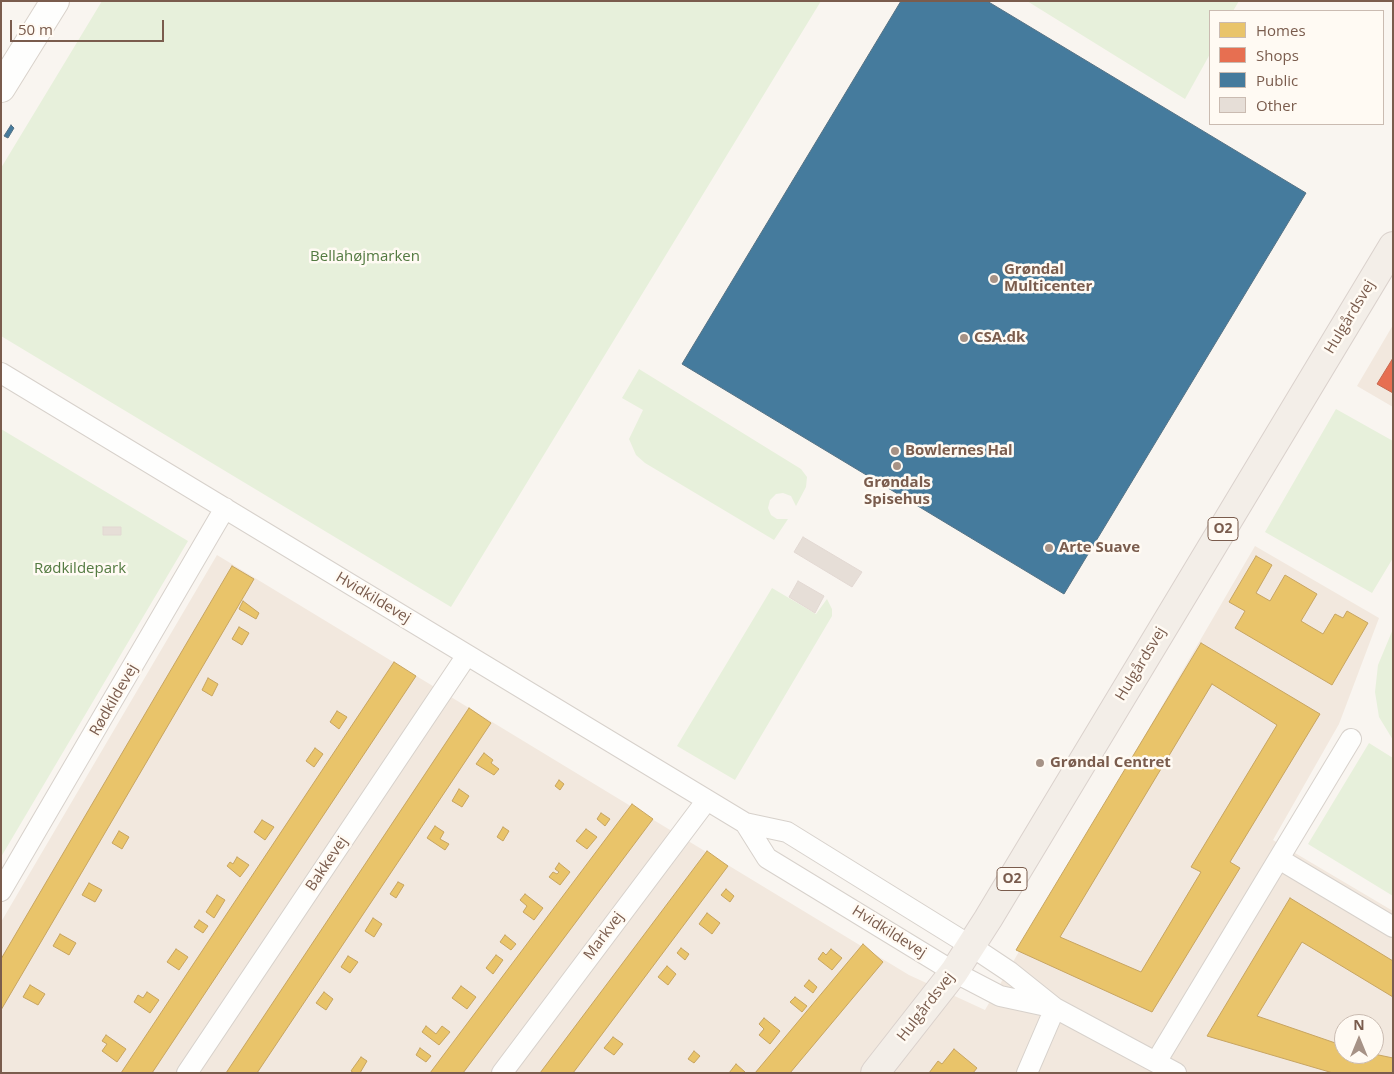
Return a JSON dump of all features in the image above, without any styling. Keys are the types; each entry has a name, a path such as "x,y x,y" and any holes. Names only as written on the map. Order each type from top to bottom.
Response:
{"main road":[{"name":"Hulgårdsvej","path":"875,1073 954,972 971,946 1393,246"}],"street":[{"path":"1,88 55,1"},
{"name":"Hvidkildevej","path":"1,373 744,822 787,832 971,946 1010,972 1055,1008 1176,1073"},
{"name":"Rødkildevej","path":"1,891 225,508"},
{"name":"Bakkevej","path":"187,1073 467,655"},
{"path":"1156,1062 1351,739"},
{"name":"Markvej","path":"502,1073 707,800"},
{"name":"Hvidkildevej","path":"744,822 767,858 954,972 1000,996 1055,1008"},
{"path":"1279,858 1393,927"},
{"path":"1027,1073 1055,1008"}],"shaded area":[{"path":"1393,325 1393,407 1357,386"},
{"path":"1255,546 1379,618 1339,724 1273,840 1393,911 1393,1073 1,1073 1,922 217,555 909,975 985,1010"}],"green space":[{"name":"Bellahøjmarken","path":"102,1 821,1 451,607 1,336 1,168"},
{"path":"1027,1 1239,1 1234,10 1209,10 1209,56 1185,99"},
{"path":"639,369 801,469 807,477 806,487 796,506 791,496 783,493 776,494 770,500 768,508 771,515 777,519 788,519 774,540 645,463 636,455 629,439 643,410 622,398"},
{"path":"1336,409 1393,441 1393,558 1372,593 1265,532"},
{"name":"Rødkildepark","path":"1,429 188,541 1,857"},
{"path":"772,588 816,614 827,599 832,609 832,616 735,780 677,746"},
{"path":"1393,629 1393,740 1379,717 1375,692 1378,665"},
{"path":"1369,743 1393,758 1393,896 1308,844"}],"building: Homes":[{"path":"1256,556 1272,565 1256,593 1270,601 1285,575 1317,594 1301,621 1323,634 1335,614 1343,618 1347,611 1368,623 1332,685 1235,628 1245,611 1229,602"},
{"path":"232,566 254,579 1,1010 1,959"},
{"path":"243,601 259,613 256,619 239,609"},
{"path":"239,627 249,633 242,645 232,639"},
{"path":"1201,643 1320,714 1230,862 1240,868 1152,1012 1016,950","holes":["1212,684 1277,725 1191,867 1201,872 1141,972 1060,937"]},
{"path":"394,662 416,676 152,1073 121,1073"},
{"path":"208,678 218,684 212,696 202,690"},
{"path":"469,708 491,723 257,1073 226,1073"},
{"path":"337,711 347,717 339,729 330,722"},
{"path":"315,748 323,754 314,767 306,761"},
{"path":"484,753 493,760 491,763 499,769 494,775 476,764"},
{"path":"559,780 564,784 560,790 555,786"},
{"path":"459,789 469,796 462,807 452,801"},
{"path":"632,804 653,819 463,1073 430,1073"},
{"path":"601,813 610,819 605,826 597,819"},
{"path":"262,820 274,827 265,840 254,832"},
{"path":"435,826 444,832 440,839 449,844 445,850 427,838"},
{"path":"503,827 509,831 503,841 497,837"},
{"path":"586,829 597,837 587,849 576,841"},
{"path":"119,831 129,837 122,849 112,843"},
{"path":"707,851 728,866 573,1073 540,1073"},
{"path":"237,857 249,865 240,877 227,866 230,862 233,864"},
{"path":"559,863 570,872 560,885 549,877 553,872 557,874 559,872 555,869"},
{"path":"398,882 404,885 396,898 390,894"},
{"path":"89,883 102,890 95,902 82,895"},
{"path":"726,889 734,896 730,902 721,895"},
{"path":"525,894 543,908 534,920 523,912 527,906 520,900"},
{"path":"217,895 225,900 214,918 206,912"},
{"path":"1290,898 1393,961 1393,997 1302,942 1257,1016 1334,1043 1334,1064 1384,1064 1384,1056 1393,1058 1393,1073 1333,1073 1207,1036"},
{"path":"707,913 720,923 712,934 699,924"},
{"path":"373,918 382,924 374,937 365,931"},
{"path":"199,920 208,926 203,933 194,927"},
{"path":"60,934 76,943 69,955 53,946"},
{"path":"505,935 516,944 511,950 500,942"},
{"path":"863,944 883,962 790,1073 755,1073"},
{"path":"681,948 689,954 685,960 677,953"},
{"path":"176,949 188,957 179,970 167,962"},
{"path":"831,949 842,958 832,970 818,959 823,952 826,955"},
{"path":"496,955 503,960 493,974 486,968"},
{"path":"348,956 358,962 350,973 341,967"},
{"path":"667,966 676,974 668,985 658,977"},
{"path":"809,980 817,987 813,993 804,986"},
{"path":"30,985 45,994 38,1005 23,997"},
{"path":"461,986 476,997 467,1009 452,998"},
{"path":"147,992 159,1000 150,1013 134,1002 138,995 143,998"},
{"path":"324,992 333,999 326,1010 316,1003"},
{"path":"795,997 807,1006 802,1012 790,1002"},
{"path":"764,1018 780,1031 770,1044 759,1035 764,1029 759,1024"},
{"path":"426,1026 436,1034 442,1026 450,1032 439,1045 422,1032"},
{"path":"106,1035 126,1049 117,1062 102,1051 107,1044 102,1041"},
{"path":"613,1037 623,1044 614,1055 604,1048"},
{"path":"420,1048 431,1056 426,1062 416,1055"},
{"path":"954,1049 977,1068 973,1073 929,1073 938,1061 942,1064"},
{"path":"694,1051 700,1056 694,1063 688,1059"},
{"path":"361,1057 367,1061 360,1073 354,1073 351,1071"},
{"path":"736,1064 745,1072 745,1073 729,1073"}],"building: Shops":[{"path":"1393,358 1393,393 1377,384"}],"building: Public":[{"name":"Grøndal Multicenter","path":"901,1 987,1 1306,193 1064,594 682,364"},
{"path":"11,125 14,128 8,138 4,136"}],"building: Other":[{"path":"103,527 121,527 121,535 103,535"},
{"path":"803,537 862,572 852,587 794,552"},
{"path":"798,581 824,596 815,613 789,597"}],"place":[{"name":"Grøndal Multicenter","path":"994,279"},
{"name":"CSA.dk","path":"964,338"},
{"name":"Bowlernes Hal","path":"895,451"},
{"name":"Grøndals Spisehus","path":"897,466"},
{"name":"Arte Suave","path":"1049,548"},
{"name":"Grøndal Centret","path":"1040,763"}]}
